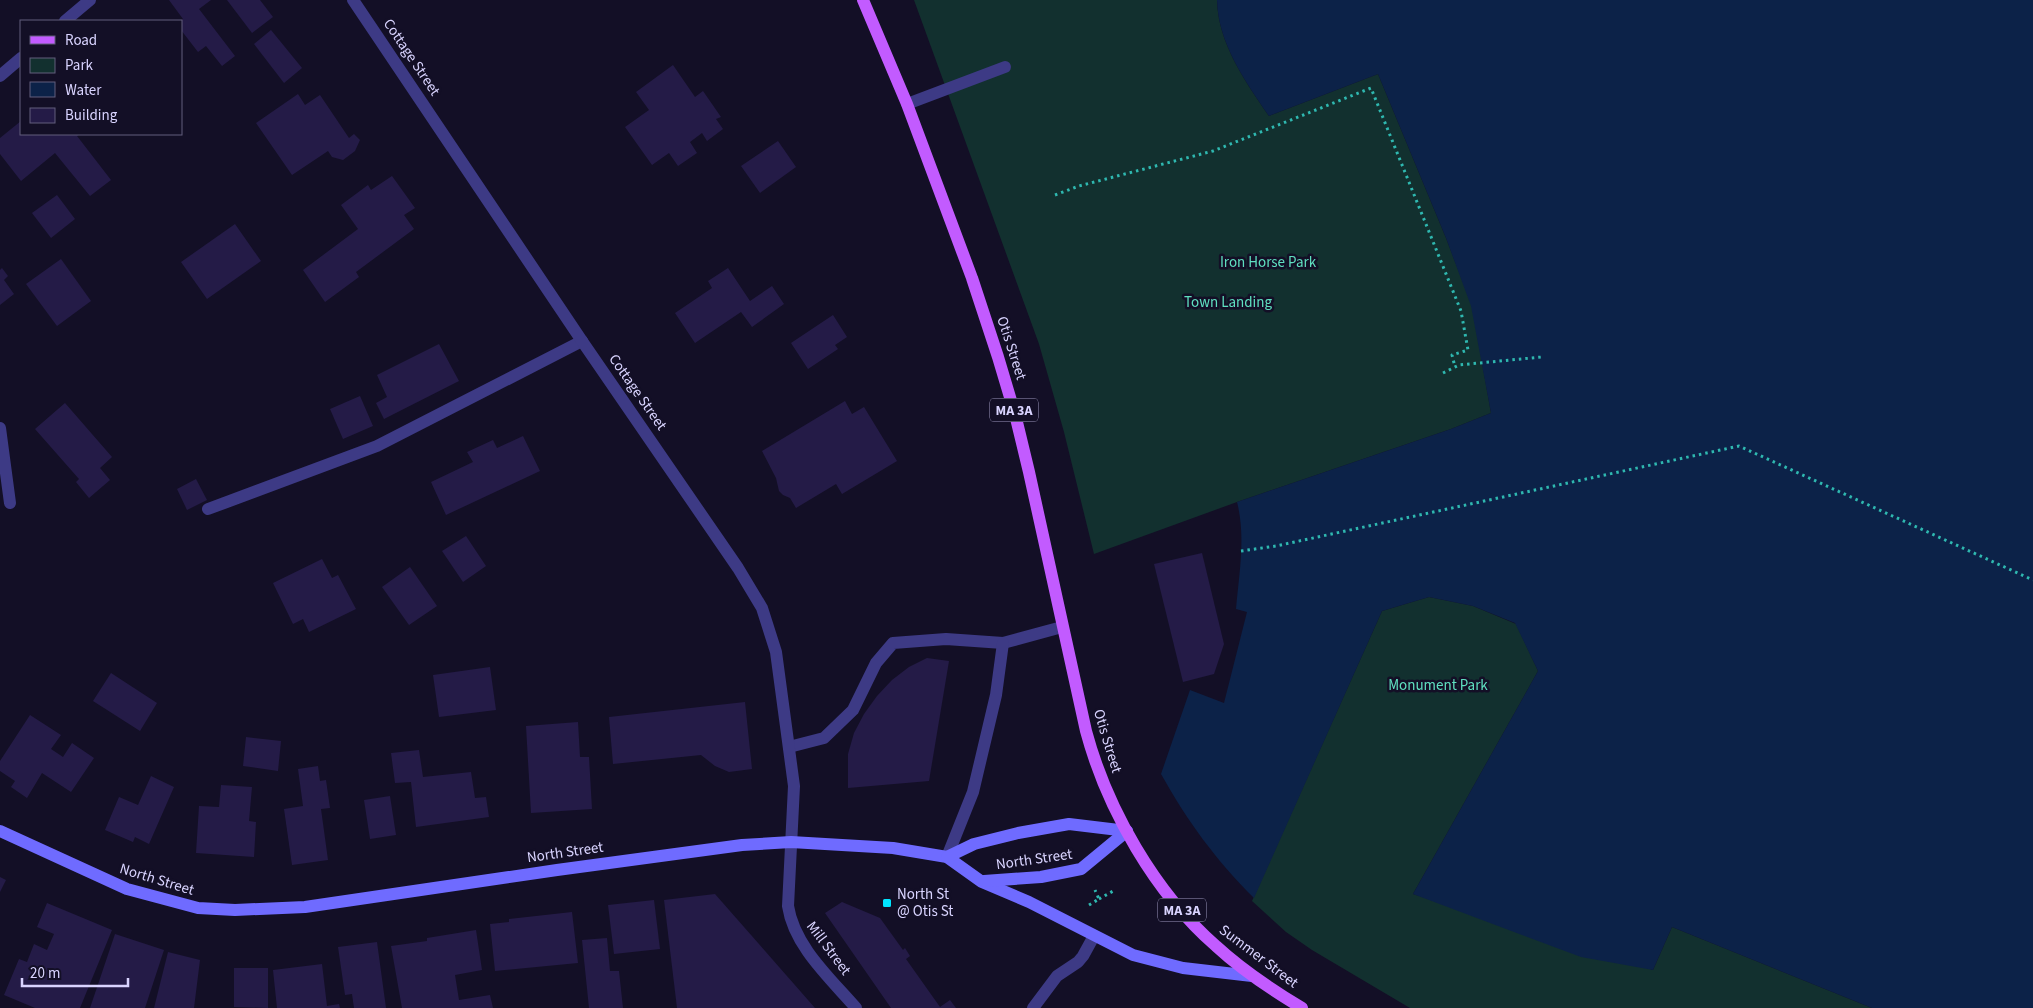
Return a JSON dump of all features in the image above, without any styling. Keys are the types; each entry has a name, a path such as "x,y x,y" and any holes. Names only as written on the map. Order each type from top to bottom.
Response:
{"main road":[{"name":"Otis Street","path":"863,0 907,104 972,278 998,357 1015,414 1029,472 1089,744 1099,772 1127,831"},
{"path":"947,857 974,844 1018,833 1069,824 1127,831"},
{"name":"North Street","path":"0,831 127,889 198,908 235,910 305,907 683,852 791,842 828,842 893,848 947,857 982,882 1041,877 1081,869 1127,831"},
{"name":"Summer Street","path":"1127,831 1162,887 1191,922 1252,976 1302,1008"},
{"path":"982,882 1029,902 1133,955 1182,968 1252,976"}],"street":[{"path":"66,20 90,0"},
{"name":"Cottage Street","path":"353,0 738,568 762,608 776,652 794,786 791,842"},
{"path":"0,76 20,59"},
{"path":"907,104 1005,67"},
{"path":"208,510 376,446 582,340"},
{"path":"0,428 10,503"},
{"path":"789,747 824,738 852,710 876,663 893,643 946,639 1003,643 1062,627"},
{"path":"947,857 973,792 996,696 1003,643"},
{"name":"Mill Street","path":"791,842 788,906 790,919 795,931 807,949 856,1008"},
{"path":"1032,1008 1057,976 1078,962 1094,936"}],"path":[{"path":"1055,195 1079,186 1213,151 1371,88 1461,311 1468,350 1452,355 1455,367"},
{"path":"1443,373 1455,367 1542,357"},
{"path":"1241,551 1276,546 1739,446 2033,580"},
{"path":"1092,882 1099,899"},
{"path":"1082,909 1116,890"}],"green space":[{"name":"Town Landing","path":"914,0 1217,0 1222,31 1234,61 1269,116 1378,74 1472,306 1491,413 1451,429 1237,502 1094,554 1064,432 1039,344"},
{"name":"Monument Park","path":"1429,597 1473,606 1516,624 1538,671 1413,894 1653,970 1672,927 1872,1008 1410,1008 1312,950 1286,932 1252,901 1382,611"}],"water":[{"path":"1217,0 2033,0 2033,1008 1872,1008 1672,927 1653,970 1581,957 1413,894 1538,671 1515,623 1473,606 1429,597 1382,611 1254,898 1215,854 1181,808 1161,774 1190,690 1224,703 1247,612 1236,609 1241,542 1240,515 1237,502 1451,429 1491,413 1471,306 1446,238 1378,74 1269,116 1234,61 1222,31"}],"building":[{"path":"169,0 211,0 199,9 235,56 222,66 206,46 198,52 182,31 183,19"},
{"path":"227,0 260,0 273,17 252,33"},
{"path":"271,30 302,68 284,83 254,44"},
{"path":"673,65 695,97 703,91 721,117 716,119 723,129 707,141 702,133 690,142 697,153 678,166 669,153 652,165 625,127 649,110 636,92"},
{"path":"298,94 305,105 320,95 349,138 354,134 360,140 355,151 343,160 332,157 328,151 292,175 256,123"},
{"path":"20,122 20,135 78,135 77,136 111,180 90,196 55,153 21,181 0,154 0,138"},
{"path":"778,141 796,167 760,193 741,166"},
{"path":"392,176 415,208 404,215 414,229 356,272 359,277 325,302 303,270 358,229 341,205 368,185 371,190"},
{"path":"57,195 75,219 51,238 32,213"},
{"path":"235,224 261,261 207,299 181,262"},
{"path":"61,259 91,301 57,326 26,284"},
{"path":"2,268 8,276 4,280 14,294 0,305 0,270"},
{"path":"728,268 750,301 772,286 784,304 752,327 741,312 695,343 675,313 712,288 708,281"},
{"path":"833,315 847,337 835,345 838,349 808,369 791,343"},
{"path":"439,344 459,381 384,419 376,403 387,397 377,375"},
{"path":"360,396 373,426 343,439 330,409"},
{"path":"845,401 852,414 864,407 897,461 842,494 836,484 796,508 790,498 779,491 776,478 762,451"},
{"path":"65,403 112,457 100,468 110,480 89,498 76,482 79,479 35,429"},
{"path":"523,436 540,471 446,515 431,482 473,462 467,452 493,440 497,448"},
{"path":"196,479 207,500 187,510 177,489"},
{"path":"466,536 486,566 463,582 442,551"},
{"path":"1202,553 1224,644 1214,674 1183,682 1154,564"},
{"path":"322,559 332,578 338,575 356,609 309,632 303,619 293,624 273,583"},
{"path":"410,567 437,606 409,625 382,587"},
{"path":"927,658 949,661 929,781 848,788 848,754 854,733 864,714 892,680 909,667"},
{"path":"490,667 496,710 439,717 433,675"},
{"path":"111,673 157,703 140,731 93,701"},
{"path":"745,702 752,769 729,772 715,766 701,755 613,764 609,717"},
{"path":"30,715 61,735 51,749 63,757 72,743 94,758 71,792 42,773 27,798 11,787 15,781 0,771 0,761"},
{"path":"578,722 580,757 589,757 592,809 531,813 526,726"},
{"path":"246,737 281,741 278,771 243,766"},
{"path":"419,750 423,777 471,772 475,798 486,797 489,817 416,827 411,782 395,783 391,753"},
{"path":"318,766 320,781 326,780 330,808 321,809 328,860 292,865 284,809 303,806 298,769"},
{"path":"151,776 174,787 149,844 135,837 133,842 105,830 119,797 138,805"},
{"path":"221,785 252,787 249,821 256,822 254,857 196,853 199,806 219,807"},
{"path":"390,796 396,835 370,839 364,800"},
{"path":"0,877 6,880 0,892"},
{"path":"715,894 815,1008 677,1008 664,900"},
{"path":"654,900 660,949 614,954 608,905"},
{"path":"842,902 880,918 903,950 905,948 910,956 906,959 940,1007 950,1000 956,1008 891,1008 825,913"},
{"path":"47,903 112,930 80,1008 35,1008 4,995 19,959 27,962 34,944 47,950 54,934 37,927"},
{"path":"572,912 578,963 495,971 490,924 509,922 509,919"},
{"path":"476,930 482,970 455,975 459,1000 490,995 493,1008 402,1008 391,946 427,941 427,938"},
{"path":"115,934 164,950 145,1008 90,1008"},
{"path":"607,938 610,971 619,971 623,1008 589,1008 582,940"},
{"path":"377,942 386,1008 354,1008 352,994 345,995 338,947"},
{"path":"168,952 200,960 194,1008 154,1008"},
{"path":"322,964 327,1006 339,1004 340,1008 277,1008 273,970"},
{"path":"234,968 268,968 268,1008 234,1007"}],"place":[{"name":"North St @ Otis St","path":"887,903"}],"park label":[{"name":"Iron Horse Park","path":"1268,262"}]}
